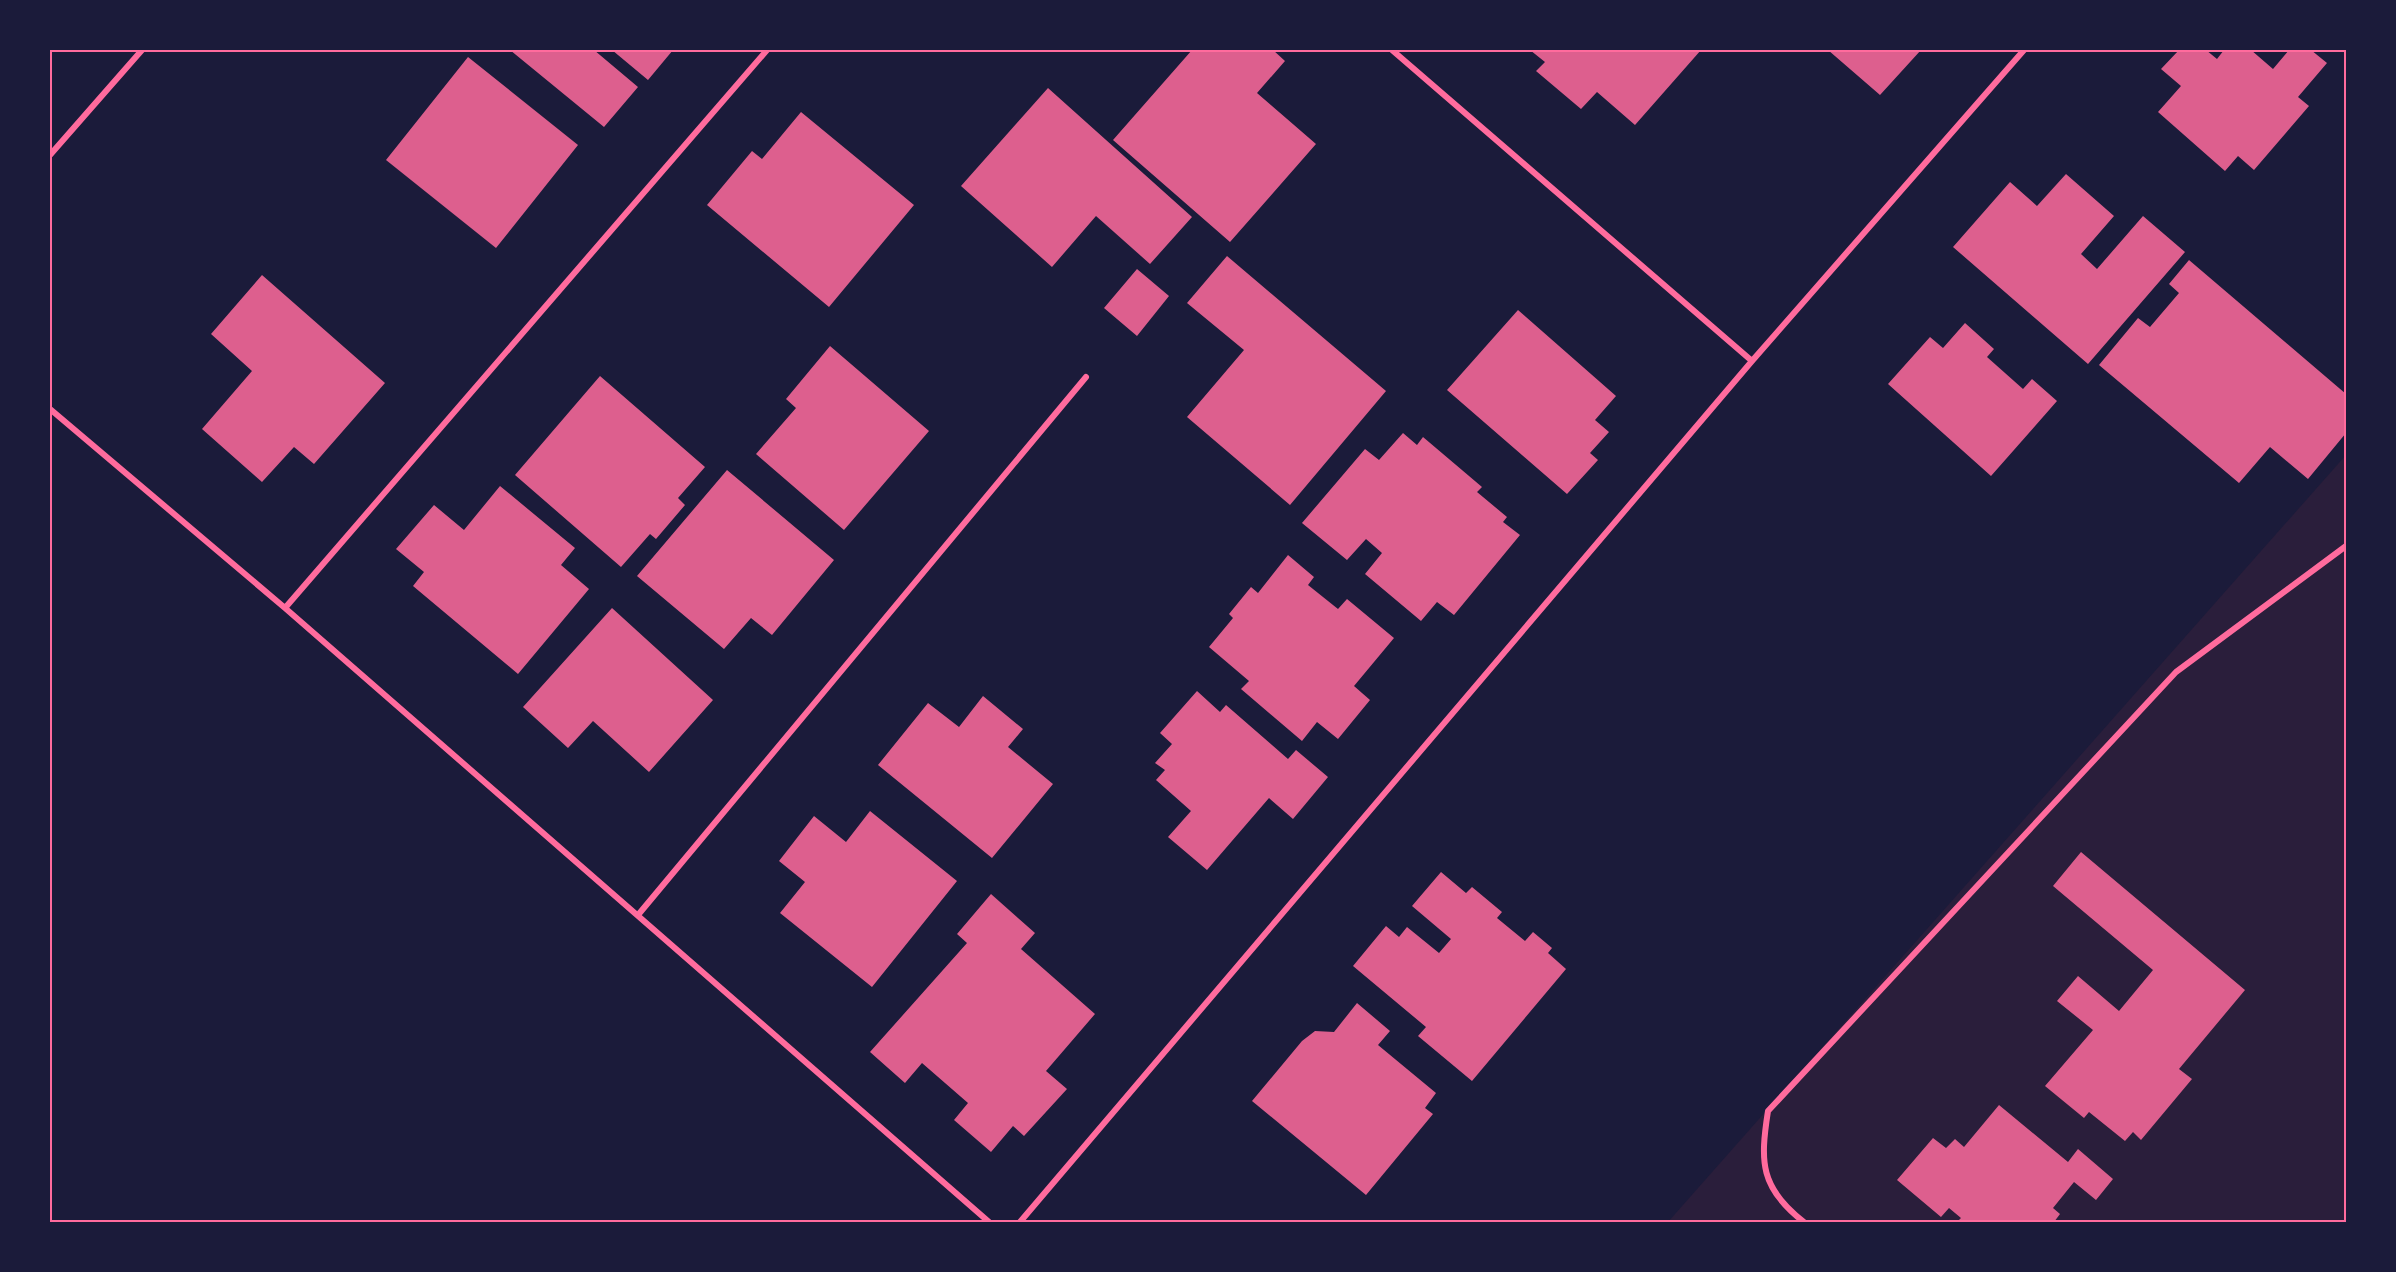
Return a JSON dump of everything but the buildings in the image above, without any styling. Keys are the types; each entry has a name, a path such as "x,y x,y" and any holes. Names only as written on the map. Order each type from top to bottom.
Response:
{"street":[{"path":"50,155 142,50"},
{"path":"285,608 767,50"},
{"path":"1392,50 1752,362"},
{"path":"1020,1222 1752,362 2024,50"},
{"path":"638,915 1086,377"},
{"path":"50,409 285,608 990,1222"},
{"path":"1804,1222 1784,1207 1767,1178 1762,1149 1768,1110 2176,672 2346,546"}],"shaded area":[{"path":"2346,455 2346,1222 1668,1222"}]}
